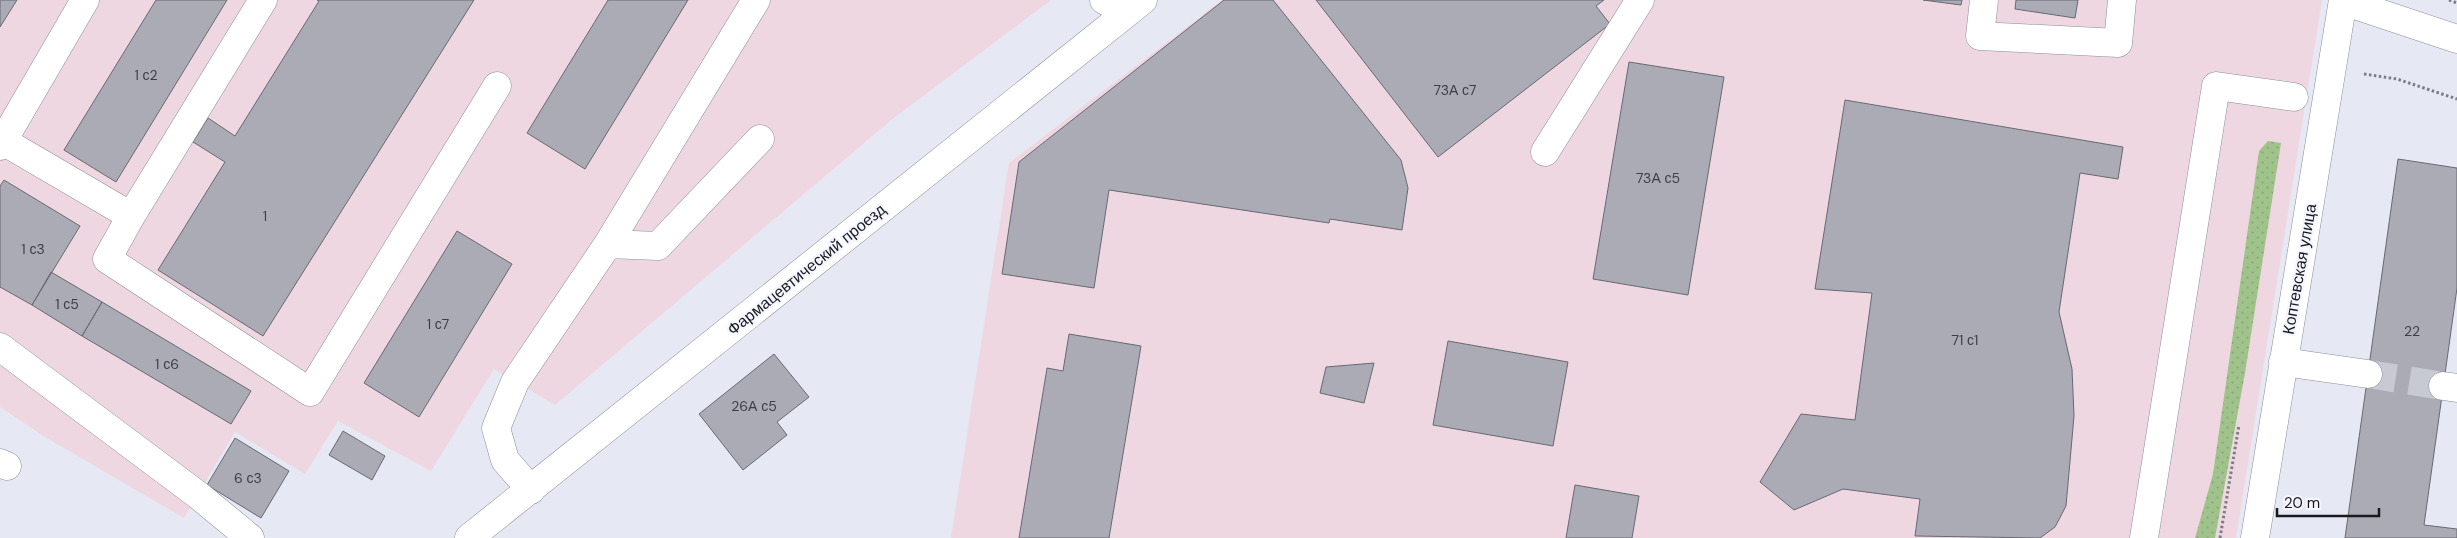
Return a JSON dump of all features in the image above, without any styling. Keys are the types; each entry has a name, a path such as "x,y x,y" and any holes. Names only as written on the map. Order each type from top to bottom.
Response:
{"street":[{"path":"85,0 2,144 131,216"},
{"path":"264,0 131,216 107,259 310,392 497,86"},
{"path":"531,490 505,460 496,428 515,382 608,244 756,0"},
{"path":"1104,0 1136,6"},
{"path":"1545,152 1640,0"},
{"path":"1984,0 1980,36 2118,43 2122,0"},
{"path":"2343,1 2457,39"},
{"name":"Коптевская улица","path":"2255,538 2343,1"},
{"name":"Фармацевтический проезд","path":"469,538 1136,6"},
{"path":"2144,538 2216,86 2294,97"},
{"path":"608,244 658,246 760,139"},
{"path":"0,347 198,495 250,538"},
{"path":"2283,362 2368,374"}],"path":[{"path":"2449,0 2457,2"},
{"path":"2333,69 2397,79 2457,98"}],"shaded area":[{"path":"0,0 1051,0 890,121 555,405 494,369 431,471 338,421 305,474 235,432 184,518 45,437 0,407"},
{"path":"1222,0 2322,0 2236,538 951,538 1009,163"}],"green space":[{"path":"2268,141 2281,143 2245,373 2215,538 2195,538 2213,474 2259,151"}],"building":[{"path":"0,0 17,0 0,27"},
{"path":"156,0 227,0 116,182 64,150"},
{"path":"317,0 474,0 263,336 158,270 225,162 193,142 208,118 235,136 319,1"},
{"path":"608,0 688,0 585,169 527,133"},
{"path":"1224,0 1273,0 1401,160 1408,188 1402,230 1330,219 1329,223 1109,190 1094,288 1002,274 1019,162"},
{"path":"1316,0 1604,0 1596,6 1610,24 1438,157"},
{"path":"1923,0 1962,0 1961,5"},
{"path":"2016,0 2078,0 2075,18 2015,9"},
{"path":"1629,62 1724,77 1688,295 1593,279"},
{"path":"1845,100 2123,147 2118,179 2080,173 2059,312 2072,369 2074,416 2066,506 2055,527 2040,538 1915,536 1920,499 1843,489 1794,510 1760,482 1801,414 1855,420 1872,293 1815,289"},
{"path":"2398,159 2457,168 2457,288 2424,525 2457,529 2457,538 2345,538"},
{"path":"4,180 80,226 32,305 0,287 0,186"},
{"path":"457,231 512,264 419,417 364,383"},
{"path":"51,272 102,302 82,336 32,305"},
{"path":"102,302 251,391 231,424 82,336"},
{"path":"1069,334 1141,346 1109,538 1019,538 1047,368 1063,371"},
{"path":"1448,341 1568,362 1553,446 1433,425"},
{"path":"774,354 809,397 777,422 787,435 743,470 699,414"},
{"path":"1374,363 1364,403 1320,393 1326,367"},
{"path":"343,431 385,456 372,480 329,455"},
{"path":"235,438 289,471 261,518 207,485"},
{"path":"1575,485 1639,496 1632,538 1566,538"}],"tunnel":[{"path":"2368,374 2443,386"}]}
